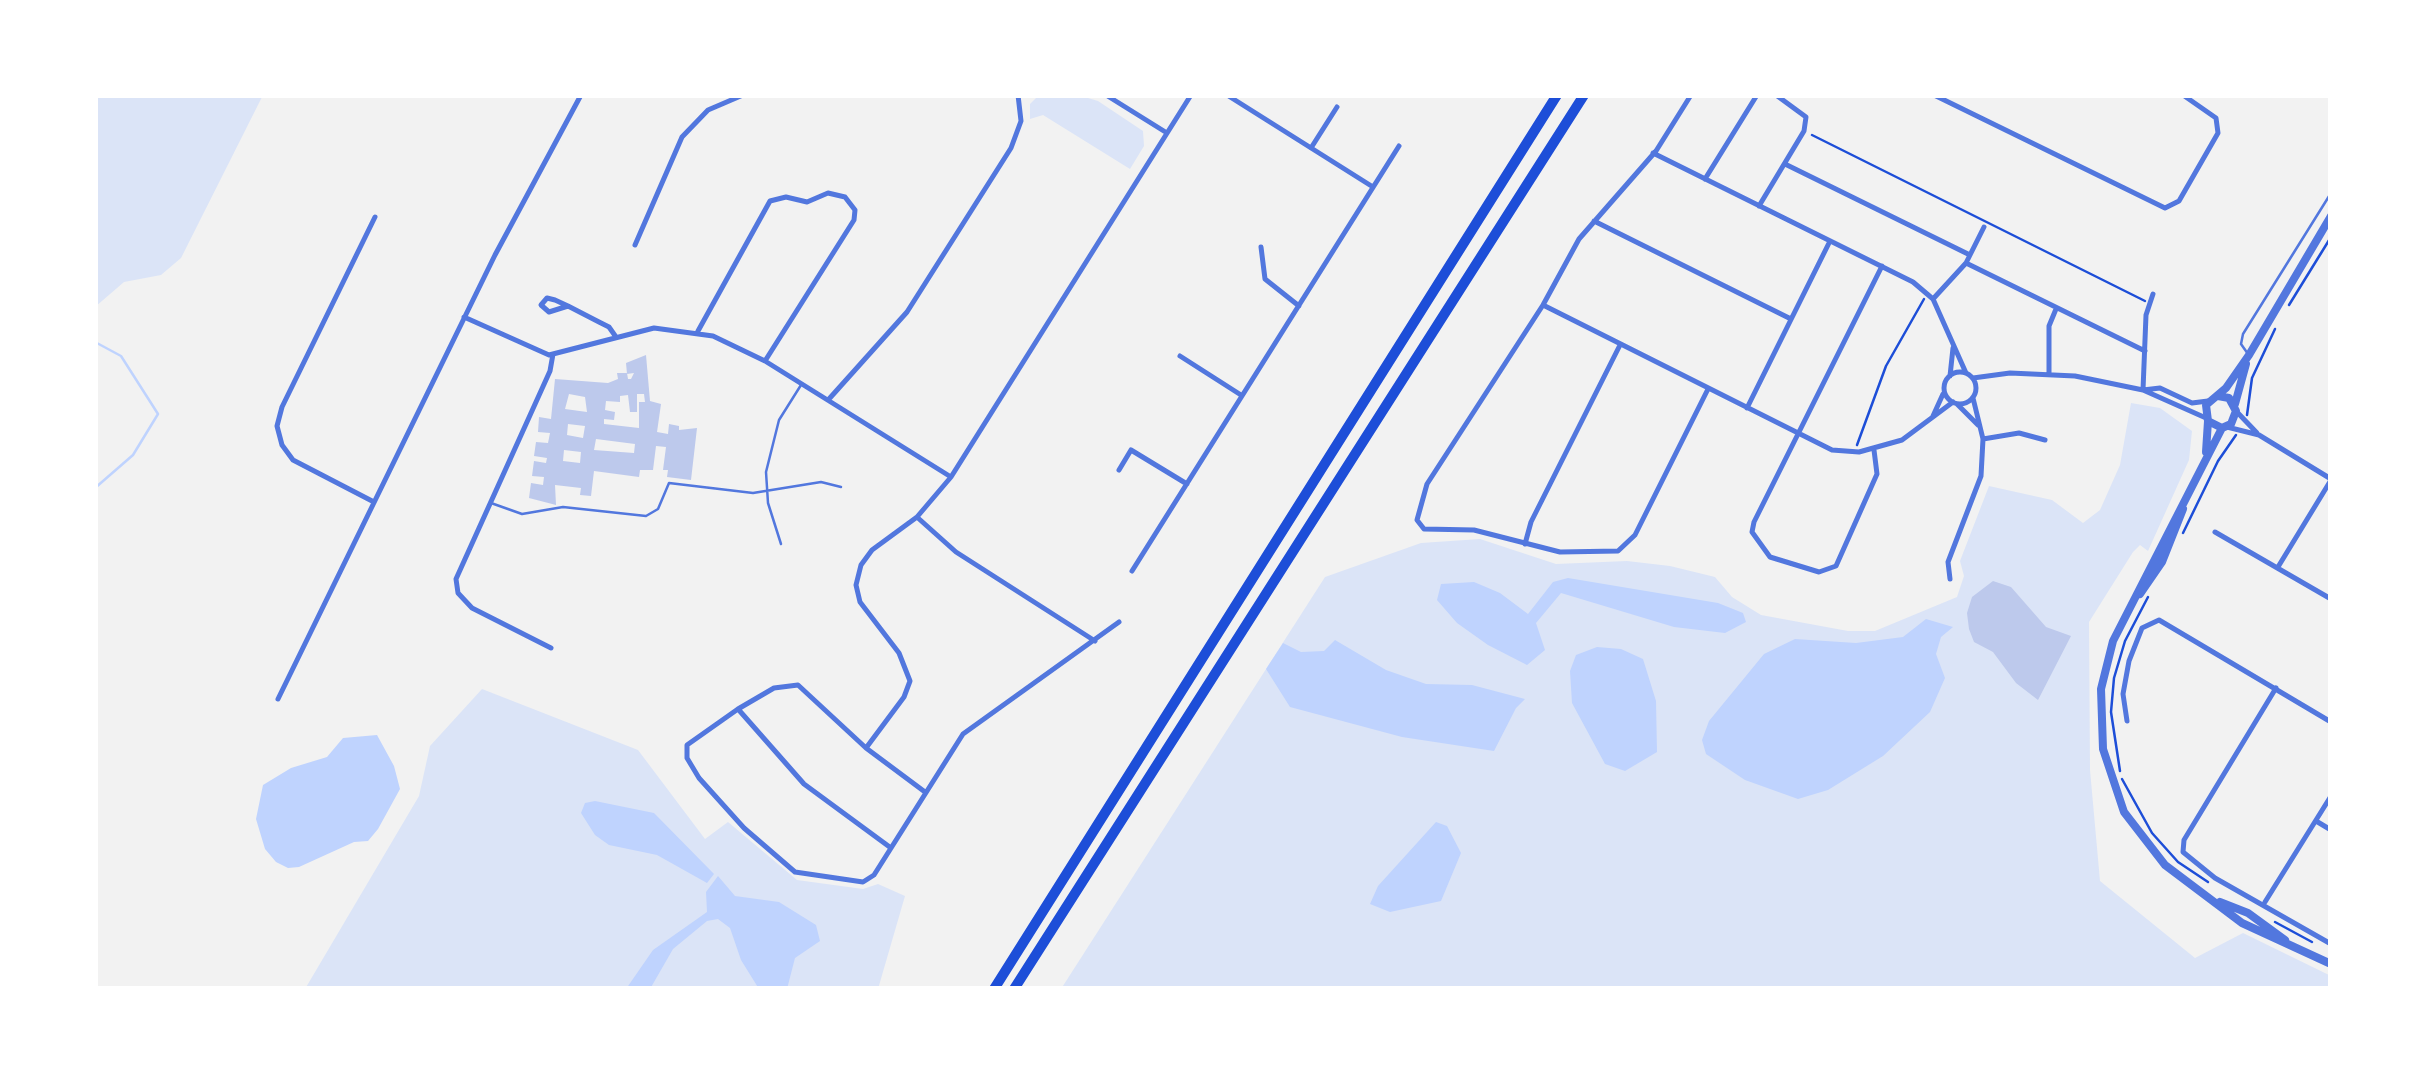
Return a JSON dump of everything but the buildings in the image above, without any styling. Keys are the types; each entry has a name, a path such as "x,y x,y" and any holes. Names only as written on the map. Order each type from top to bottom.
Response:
{"highway":[{"path":"994,989 1557,95"},
{"path":"1014,989 1584,95"}],"street":[{"path":"278,700 464,317 581,95"},
{"path":"708,95 715,105"},
{"path":"635,245 677,145 694,122 715,105 742,95"},
{"path":"841,95 968,95"},
{"path":"828,400 908,312 1012,148 1021,121 1018,95"},
{"path":"1106,95 1167,132"},
{"path":"866,748 904,697 910,681 899,652 862,608 858,575 872,550 917,517 951,477 1191,95"},
{"path":"1227,95 1373,187"},
{"path":"1691,95 1653,153 1579,238 1543,305 1457,436 1418,508 1417,520 1424,529 1474,530 1560,552 1618,551 1629,544 1708,389"},
{"path":"1705,179 1757,95"},
{"path":"1759,206 1787,165 1806,117 1776,95"},
{"path":"1934,95 2165,208 2179,201 2218,133 2216,118 2183,95"},
{"path":"1311,148 1337,106"},
{"path":"1132,571 1399,146"},
{"path":"1653,153 1882,266 1930,296 1954,340 1966,373 1973,378 2010,373 2048,375 2143,390 2160,388 2192,403 2218,396 2249,355 2331,216"},
{"path":"1787,165 1970,255"},
{"path":"698,331 770,201 786,197 807,202 828,194 845,197 856,210 854,220 765,361"},
{"path":"374,502 292,460 282,446 278,426 282,407 375,216"},
{"path":"1594,221 1790,319"},
{"path":"1930,296 1966,263 1984,227"},
{"path":"1748,408 1830,241"},
{"path":"1261,247 1265,279 1298,306"},
{"path":"1966,263 2145,352"},
{"path":"1874,450 1877,474 1840,562 1825,572 1806,570 1770,556 1752,532 1882,266"},
{"path":"2143,390 2153,294"},
{"path":"568,306 549,312 542,305 547,298 568,306 608,327 616,337"},
{"path":"1543,305 1832,450 1874,450 1902,440 1955,403 1972,398"},
{"path":"2048,375 2050,326 2056,309"},
{"path":"464,317 534,351 553,354 654,328 698,331 765,361 951,477"},
{"path":"1932,419 1950,376 1954,340"},
{"path":"1525,544 1532,522 1620,345"},
{"path":"551,648 484,616 462,599 456,579 550,370 553,354"},
{"path":"2249,355 2236,408 2205,456 2131,605 2103,673 2100,726 2108,771 2124,812 2150,850 2216,901 2248,913 2288,943 2331,964"},
{"path":"1180,356 1242,396"},
{"path":"1950,376 1966,373"},
{"path":"1973,378 1976,390"},
{"path":"1950,580 1948,562 1981,476 1982,438 1972,398 1987,379"},
{"path":"2143,390 2224,427 2259,435"},
{"path":"1945,392 1979,427"},
{"path":"2218,396 2236,408 2259,435 2331,480 2278,567"},
{"path":"2205,456 2209,401"},
{"path":"1982,438 2019,433 2045,440"},
{"path":"1119,470 1131,450 1187,484"},
{"path":"917,517 956,552 1096,642"},
{"path":"2215,532 2331,599"},
{"path":"2127,721 2125,678 2139,634 2152,620 2172,624 2331,722"},
{"path":"926,792 866,748 798,686 774,688 693,738 686,753 699,778 752,836 799,874 858,882 871,879 963,734 1119,622"},
{"path":"2276,688 2182,848 2200,869 2265,902 2331,944"},
{"path":"738,710 814,794 891,848"},
{"path":"2265,902 2331,796"},
{"path":"2316,821 2331,830"}],"lane":[{"path":"2249,355 2241,344 2244,334 2331,193"},
{"path":"780,544 766,489 768,454 779,420 801,384"},
{"path":"490,503 522,514 563,507 647,516 658,509 669,482 753,492 821,482 841,487"}],"path":[{"path":"1804,130 2150,304"},
{"path":"2287,308 2331,237"},
{"path":"1858,452 1856,439 1886,366 1930,296"},
{"path":"2250,411 2252,378 2278,322"},
{"path":"2182,535 2218,461 2236,437"},
{"path":"2156,584 2118,660 2111,712 2114,749 2131,799 2152,833 2178,862 2217,888"},
{"path":"2267,917 2319,946"}],"shaded area":[{"path":"95,95 263,95 181,258 161,275 124,282 95,307"},
{"path":"1078,95 1098,101 1143,131 1144,146 1130,169 1043,115 1030,119 1030,104 1038,96"},
{"path":"2131,403 2160,408 2192,431 2189,460 2148,551 2140,545 2133,552 2089,622 2090,770 2100,881 2195,958 2243,933 2331,976 2331,989 1061,989 1325,577 1421,543 1480,539 1556,564 1627,561 1670,566 1715,577 1732,597 1761,615 1848,631 1875,631 1957,597 1964,576 1960,561 1989,486 2052,500 2083,523 2100,510 2120,465"},
{"path":"482,689 638,750 705,839 728,822 797,880 863,889 878,884 905,896 878,989 305,989 419,796 430,746"}],"water":[{"path":"1568,578 1718,603 1743,613 1746,622 1725,633 1674,627 1561,593 1536,623 1545,650 1527,665 1457,623 1437,600 1441,584 1474,582 1500,593 1528,614 1553,582"},
{"path":"1926,619 1953,627 1941,637 1936,654 1945,678 1930,712 1883,756 1828,790 1798,799 1745,780 1706,754 1702,740 1709,721 1764,654 1795,639 1856,643 1903,637"},
{"path":"1335,640 1386,670 1426,684 1472,685 1525,699 1516,708 1494,751 1402,737 1290,707 1266,669 1283,643 1301,652 1324,651"},
{"path":"1597,647 1621,649 1643,659 1656,701 1657,752 1625,771 1605,764 1572,703 1570,671 1576,655"},
{"path":"377,735 394,766 400,789 378,829 368,841 354,842 299,867 288,868 276,862 265,849 256,819 263,785 291,768 327,757 343,738"},
{"path":"595,801 654,813 714,874 707,883 657,855 609,845 595,835 581,813 585,803"},
{"path":"1436,822 1447,826 1461,853 1441,901 1390,912 1370,904 1378,886"},
{"path":"718,876 735,896 779,902 816,925 820,941 795,958 787,989 759,989 741,960 730,928 718,919 707,921 673,949 650,989 626,989 653,950 707,912 706,892"}],"waterway":[{"path":"95,342 121,356 158,414 133,455 95,488"}]}
